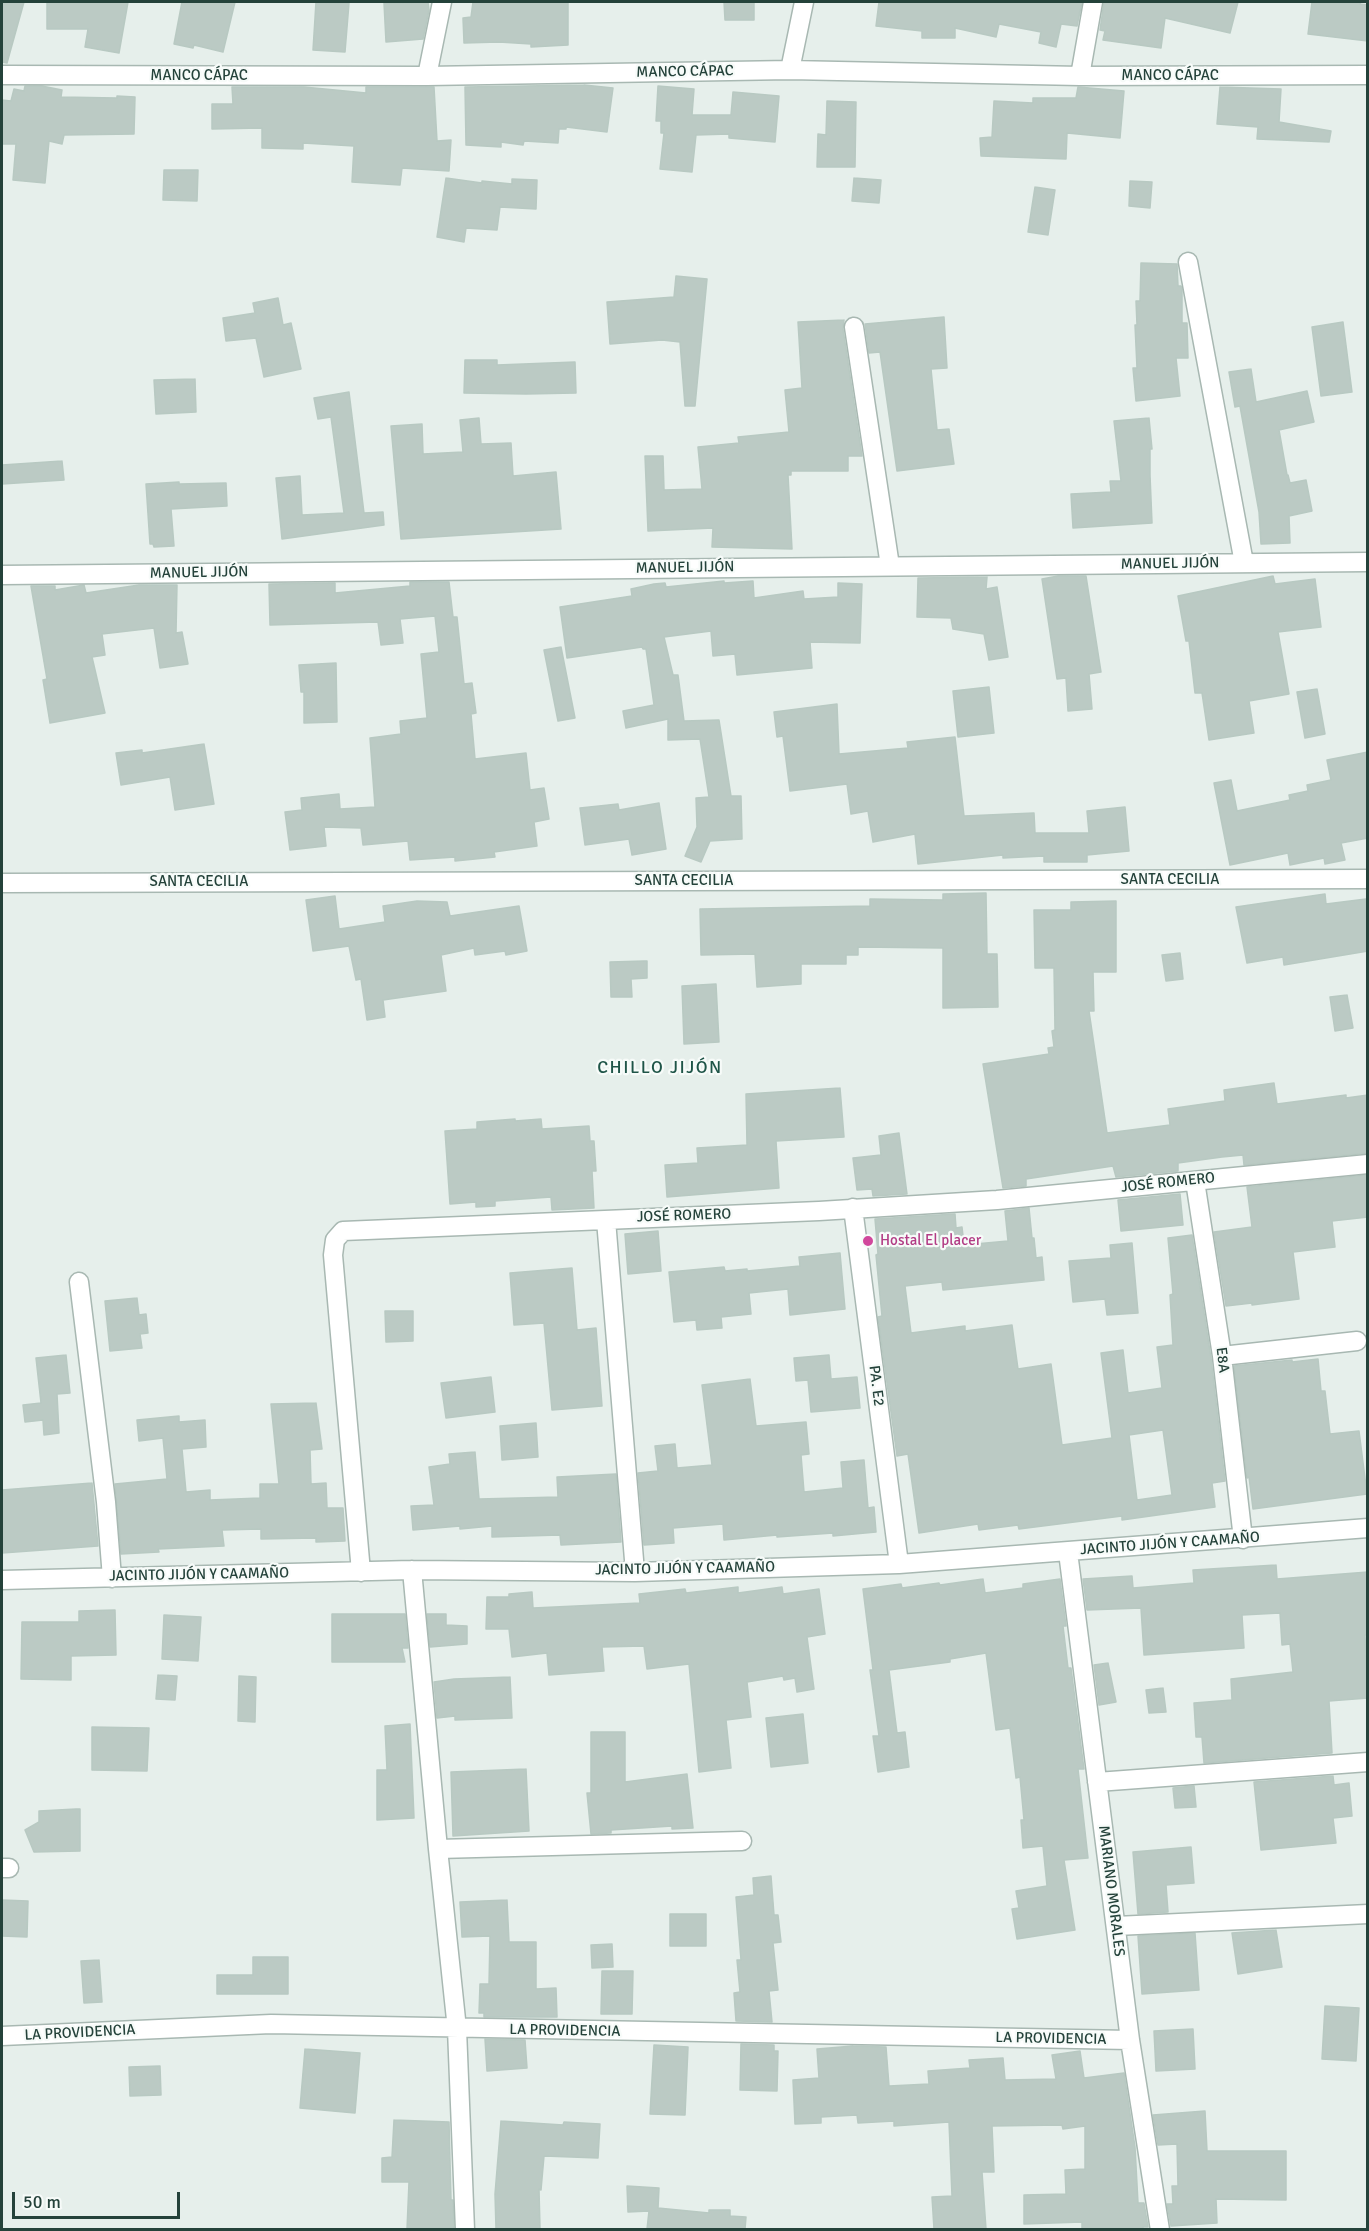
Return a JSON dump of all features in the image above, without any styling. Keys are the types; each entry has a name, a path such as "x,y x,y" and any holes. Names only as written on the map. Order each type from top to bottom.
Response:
{"street":[{"path":"428,76 442,2"},
{"path":"790,70 804,2"},
{"path":"1080,76 1093,2"},
{"name":"MANCO CÁPAC","path":"2,75 428,76 790,70 1080,76 1368,75"},
{"path":"1188,262 1244,563"},
{"path":"854,327 890,566"},
{"name":"MANUEL JIJÓN","path":"2,575 1368,562"},
{"name":"SANTA CECILIA","path":"2,883 1368,879"},
{"name":"JOSÉ ROMERO","path":"361,1572 333,1255 335,1240 343,1231 997,1200 1368,1164"},
{"name":"E8A","path":"1195,1181 1222,1356 1243,1539"},
{"name":"PA. E2","path":"852,1208 899,1564"},
{"path":"606,1220 635,1572"},
{"path":"79,1282 106,1502 112,1578"},
{"path":"1222,1356 1358,1341"},
{"name":"JACINTO JIJÓN Y CAAMAÑO","path":"2,1580 411,1570 635,1572 899,1564 1368,1528"},
{"name":"MARIANO MORALES","path":"1068,1552 1130,2040 1160,2229"},
{"path":"411,1570 457,2029 465,2229"},
{"path":"1097,1782 1368,1762"},
{"path":"438,1849 742,1841"},
{"path":"1116,1926 1368,1914"},
{"name":"LA PROVIDENCIA","path":"2,2036 271,2024 1130,2040"}],"building":[{"path":"2,2 24,2 7,63 2,62"},
{"path":"47,2 128,2 119,53 85,47 88,29 47,29"},
{"path":"182,2 235,2 223,52 194,45 193,48 174,44"},
{"path":"316,2 349,3 345,52 313,50"},
{"path":"428,2 429,10 423,39 386,42 384,3"},
{"path":"473,2 568,2 568,45 531,47 531,44 499,42 464,43 463,18 471,17"},
{"path":"724,2 754,2 754,20 725,20"},
{"path":"879,2 1082,2 1077,26 1061,24 1056,47 1039,43 1041,32 999,24 996,37 955,28 955,38 922,38 922,31 876,26"},
{"path":"1104,2 1238,2 1230,33 1165,18 1161,48 1103,40 1105,31 1100,30"},
{"path":"1312,2 1361,2 1360,4 1368,5 1368,41 1308,34"},
{"path":"584,85 613,88 607,132 566,127 566,129 559,129 558,143 524,141 523,145 501,142 501,147 466,145 465,87"},
{"path":"25,86 42,86 62,90 61,97 135,97 134,134 64,135 62,144 49,141 45,183 13,180 16,144 2,144 2,100 11,101 14,89 24,91"},
{"path":"658,86 694,89 692,115 731,115 733,92 779,96 775,142 729,138 729,134 696,135 692,172 660,169 664,133 661,133 661,121 656,121"},
{"path":"232,87 304,87 366,93 366,87 434,87 437,141 451,140 449,171 402,168 400,185 352,182 354,146 303,143 303,149 262,148 262,128 212,129 212,104 233,104"},
{"path":"1078,87 1124,91 1120,138 1067,133 1066,159 981,156 980,138 992,137 994,101 1033,103 1033,98 1076,98"},
{"path":"1220,87 1281,89 1279,122 1331,131 1329,142 1257,139 1258,127 1217,124"},
{"path":"827,101 856,102 855,167 817,167 818,134 826,135"},
{"path":"164,170 198,170 197,201 163,200"},
{"path":"446,178 512,184 512,179 537,180 536,209 500,207 497,230 466,228 464,242 437,237"},
{"path":"854,178 881,180 879,203 852,201"},
{"path":"1130,181 1152,182 1150,208 1129,206"},
{"path":"1035,187 1055,190 1048,235 1028,232"},
{"path":"1141,263 1177,264 1178,286 1182,289 1182,323 1187,323 1188,358 1176,358 1180,396 1136,401 1133,368 1137,368 1135,325 1137,325 1136,301 1140,301"},
{"path":"676,276 707,279 695,406 685,406 680,342 662,340 610,344 607,302 674,297"},
{"path":"278,298 283,325 291,323 301,369 264,377 256,338 226,341 223,318 255,313 253,303"},
{"path":"944,317 947,368 931,369 937,430 949,429 954,464 897,471 880,352 869,353 865,324"},
{"path":"844,320 843,329 862,456 848,456 848,471 791,471 791,475 788,475 792,549 712,547 713,528 648,531 645,456 663,456 664,490 702,489 698,447 739,443 738,437 789,432 785,390 802,388 798,322"},
{"path":"1343,322 1352,392 1321,396 1312,327"},
{"path":"465,360 497,360 497,365 575,362 576,393 464,393"},
{"path":"1251,369 1256,402 1307,391 1314,422 1279,430 1290,483 1306,480 1312,511 1289,516 1290,543 1261,544 1259,512 1240,406 1235,407 1229,372"},
{"path":"195,379 196,412 156,414 154,380"},
{"path":"349,392 364,513 383,512 384,525 282,539 276,478 300,476 302,515 344,513 331,417 318,419 314,398"},
{"path":"479,418 481,444 511,443 513,476 556,472 561,529 401,539 391,426 422,424 423,454 463,452 460,420"},
{"path":"1149,418 1152,449 1150,449 1150,475 1152,523 1073,528 1071,494 1111,492 1110,481 1121,481 1114,421"},
{"path":"62,461 64,480 2,484 2,465"},
{"path":"179,482 179,484 226,483 227,506 171,509 174,546 154,547 150,544 146,484"},
{"path":"1058,576 1086,576 1101,672 1089,674 1092,709 1068,711 1066,678 1057,679 1042,579"},
{"path":"1273,576 1275,584 1315,579 1321,627 1278,632 1289,694 1249,701 1254,733 1209,740 1202,693 1195,693 1189,641 1186,641 1178,596"},
{"path":"987,577 986,589 997,587 1008,657 989,660 984,634 953,629 951,618 917,617 918,578"},
{"path":"724,581 724,583 753,581 754,598 803,591 804,599 838,597 838,583 862,584 860,643 810,642 812,668 737,675 735,654 713,656 711,631 664,637 673,675 678,675 684,721 719,720 731,796 741,796 742,839 710,841 701,862 685,856 697,827 696,798 709,797 700,739 668,740 668,719 626,728 623,711 654,705 646,649 642,647 567,658 560,607 632,596 631,589 654,584 665,583 666,587"},
{"path":"410,582 449,582 453,617 457,617 464,684 472,683 476,713 471,714 475,759 526,753 530,790 544,788 549,819 534,822 537,846 494,852 495,857 455,861 455,857 410,860 408,841 363,845 361,828 324,827 326,846 290,850 285,812 302,810 301,798 339,794 340,809 375,807 370,738 401,734 400,721 427,718 421,654 439,652 435,616 400,619 403,643 381,645 378,622 270,625 269,584 335,583 335,593 410,586"},
{"path":"84,585 86,593 139,585 177,585 176,633 182,632 188,664 160,668 154,628 102,634 105,655 92,657 105,713 50,723 43,680 47,679 31,586 55,586 55,590"},
{"path":"561,647 575,718 558,721 544,650"},
{"path":"336,663 337,722 304,723 304,692 301,692 299,665"},
{"path":"989,687 994,733 958,737 953,691"},
{"path":"1317,689 1325,734 1305,738 1297,692"},
{"path":"837,704 839,754 908,748 907,742 955,737 964,816 1034,813 1035,833 1089,833 1087,811 1125,807 1129,851 1087,855 1087,862 1044,862 1044,856 1003,858 1003,855 918,864 915,834 873,842 868,811 851,814 847,784 790,791 783,736 777,737 774,712"},
{"path":"204,744 214,804 175,810 170,777 121,785 116,753 142,750 142,753"},
{"path":"1368,752 1368,838 1341,843 1345,860 1325,864 1324,858 1290,865 1288,853 1230,865 1214,783 1231,780 1237,811 1290,800 1289,795 1308,791 1307,785 1331,780 1327,760"},
{"path":"659,803 666,849 632,855 629,839 585,845 580,808 618,804 619,810"},
{"path":"986,893 987,954 997,954 998,1007 943,1008 943,948 858,947 858,955 846,955 846,964 801,964 801,984 757,987 755,954 701,955 700,909 870,906 870,899 943,900 943,894"},
{"path":"1325,894 1326,904 1366,899 1368,951 1284,965 1283,957 1247,963 1236,907"},
{"path":"335,896 339,929 385,922 383,906 417,901 447,902 450,916 519,906 527,951 506,955 505,951 475,955 474,948 441,955 446,991 383,1000 385,1017 367,1020 361,979 356,980 349,946 313,951 306,900"},
{"path":"1116,901 1116,972 1093,972 1094,1011 1089,1011 1107,1133 1170,1125 1168,1109 1225,1101 1224,1090 1274,1083 1277,1104 1346,1095 1346,1098 1368,1095 1368,1153 1244,1165 1243,1155 1222,1157 1178,1163 1178,1171 1116,1177 1113,1166 1026,1179 1026,1186 1003,1188 983,1064 1049,1054 1048,1048 1054,1047 1052,1031 1055,1030 1054,968 1035,968 1034,910 1071,910 1071,902"},
{"path":"1180,953 1183,979 1166,981 1162,955"},
{"path":"647,961 647,978 631,979 632,997 611,997 610,962"},
{"path":"716,984 719,1042 684,1044 682,986"},
{"path":"1347,995 1353,1028 1335,1031 1330,997"},
{"path":"840,1088 844,1137 776,1141 779,1188 667,1197 665,1165 698,1163 697,1148 747,1145 746,1094"},
{"path":"515,1119 515,1121 541,1119 542,1129 589,1126 590,1141 594,1141 596,1171 592,1171 594,1208 552,1210 551,1197 495,1201 495,1206 476,1207 476,1202 450,1204 445,1131 477,1129 477,1122"},
{"path":"899,1133 907,1194 873,1196 872,1189 857,1190 853,1158 881,1155 879,1136"},
{"path":"1368,1175 1368,1217 1332,1221 1335,1247 1293,1252 1299,1299 1226,1306 1214,1232 1252,1227 1247,1187"},
{"path":"1180,1194 1183,1225 1121,1231 1118,1200"},
{"path":"1029,1208 1036,1258 1042,1257 1044,1280 943,1290 942,1282 905,1286 911,1333 965,1326 965,1331 1012,1325 1018,1369 1051,1364 1062,1445 1112,1438 1101,1353 1123,1350 1128,1393 1162,1388 1157,1347 1173,1345 1170,1295 1173,1294 1168,1238 1192,1235 1211,1358 1225,1481 1212,1483 1215,1507 1122,1520 1122,1516 1019,1529 1018,1525 979,1530 978,1524 919,1533 908,1454 897,1456 878,1317 882,1316 875,1219 955,1214 956,1228 962,1227 964,1245 1008,1241 1005,1211","holes":["1163,1430 1172,1495 1137,1500 1129,1435"]},
{"path":"658,1231 661,1271 628,1274 625,1234"},
{"path":"1132,1243 1138,1313 1107,1315 1105,1299 1073,1302 1069,1261 1111,1258 1110,1245"},
{"path":"840,1253 845,1309 790,1315 788,1289 749,1293 751,1314 721,1317 722,1328 697,1330 696,1320 674,1322 669,1272 724,1267 725,1271 747,1269 747,1271 800,1266 799,1257"},
{"path":"572,1268 577,1330 596,1328 602,1406 552,1410 544,1323 514,1325 510,1273"},
{"path":"137,1298 139,1315 146,1314 148,1333 140,1334 142,1348 110,1351 105,1301"},
{"path":"385,1311 413,1311 413,1341 386,1342"},
{"path":"66,1355 70,1393 57,1394 59,1433 44,1435 43,1420 25,1422 23,1405 41,1403 36,1358"},
{"path":"829,1355 831,1379 857,1377 860,1408 811,1412 808,1380 796,1381 794,1358"},
{"path":"1318,1359 1321,1391 1325,1391 1330,1434 1359,1431 1367,1494 1253,1509 1249,1477 1247,1478 1234,1366"},
{"path":"491,1377 495,1412 446,1418 441,1383"},
{"path":"750,1379 756,1426 806,1422 809,1454 801,1455 804,1492 843,1488 841,1462 864,1460 868,1508 874,1507 876,1532 833,1536 833,1533 777,1537 777,1535 724,1540 723,1524 673,1528 674,1543 644,1545 638,1473 658,1471 655,1446 675,1444 677,1468 712,1465 702,1385"},
{"path":"316,1403 322,1449 310,1450 311,1484 326,1483 327,1508 343,1508 345,1541 316,1542 316,1538 261,1539 261,1529 222,1530 224,1546 158,1549 159,1552 121,1554 115,1484 167,1479 163,1438 139,1441 137,1420 179,1416 179,1422 205,1420 206,1447 182,1449 186,1492 210,1490 210,1500 260,1498 260,1484 279,1484 271,1404"},
{"path":"536,1423 538,1457 502,1460 500,1426"},
{"path":"475,1452 479,1499 558,1497 557,1477 616,1474 621,1542 561,1545 560,1535 492,1537 492,1526 413,1530 411,1506 434,1505 429,1467 450,1464 449,1454"},
{"path":"92,1483 98,1546 2,1553 2,1490"},
{"path":"1276,1565 1277,1579 1368,1572 1368,1635 1365,1635 1368,1698 1329,1701 1332,1753 1204,1763 1202,1737 1196,1737 1194,1703 1232,1700 1231,1679 1293,1672 1290,1644 1282,1645 1280,1613 1242,1615 1244,1648 1144,1655 1141,1608 1087,1610 1083,1579 1132,1576 1133,1588 1194,1583 1193,1570"},
{"path":"983,1579 985,1593 1023,1588 1023,1584 1060,1579 1068,1668 1071,1668 1084,1769 1078,1769 1088,1858 1064,1860 1075,1930 1017,1939 1012,1909 1019,1908 1016,1891 1047,1886 1043,1846 1023,1848 1021,1820 1024,1820 1020,1777 1016,1778 1010,1728 996,1730 986,1653 950,1659 950,1662 889,1670 897,1733 905,1732 909,1767 878,1772 873,1736 879,1736 870,1670 873,1670 863,1589 901,1584 902,1588 939,1583 940,1585"},
{"path":"738,1587 738,1593 782,1587 783,1594 819,1589 825,1634 807,1637 814,1689 797,1692 795,1678 784,1680 783,1676 747,1682 751,1717 726,1720 731,1768 699,1772 689,1664 647,1669 644,1646 602,1647 604,1671 549,1675 547,1653 512,1657 509,1629 486,1629 487,1597 509,1597 509,1594 532,1592 533,1608 640,1603 639,1594 685,1589 686,1593"},
{"path":"115,1610 116,1655 71,1656 71,1680 21,1679 22,1622 79,1622 79,1611"},
{"path":"332,1614 405,1614 408,1648 402,1648 405,1662 332,1662"},
{"path":"427,1614 446,1614 446,1625 467,1626 467,1644 430,1647"},
{"path":"164,1615 201,1617 198,1661 162,1659"},
{"path":"1108,1663 1116,1702 1099,1705 1094,1665"},
{"path":"158,1675 177,1676 175,1700 156,1699"},
{"path":"239,1676 256,1677 255,1722 238,1721"},
{"path":"510,1677 512,1718 455,1720 455,1716 437,1718 434,1682"},
{"path":"1163,1688 1166,1712 1149,1713 1146,1690"},
{"path":"803,1714 808,1763 771,1767 766,1718"},
{"path":"410,1724 414,1818 377,1820 377,1770 387,1770 385,1726"},
{"path":"92,1727 149,1728 147,1771 92,1770"},
{"path":"591,1732 625,1732 625,1782 687,1774 693,1828 672,1829 672,1826 611,1830 611,1833 591,1834 587,1793 591,1793"},
{"path":"526,1769 529,1831 453,1836 451,1772"},
{"path":"1333,1776 1334,1785 1349,1783 1352,1816 1333,1818 1336,1843 1261,1850 1254,1782"},
{"path":"1194,1786 1196,1807 1175,1808 1173,1788"},
{"path":"80,1809 80,1851 34,1852 25,1830 39,1822 39,1811"},
{"path":"1191,1847 1194,1883 1166,1885 1168,1912 1138,1914 1133,1852"},
{"path":"771,1876 774,1915 778,1915 781,1942 773,1943 778,1990 769,1991 772,2022 736,2021 734,1993 740,1992 737,1960 741,1960 736,1897 754,1895 753,1878"},
{"path":"2,1900 28,1901 27,1937 2,1936"},
{"path":"507,1900 509,1942 536,1942 536,1989 556,1988 557,2017 484,2017 484,2013 479,2013 480,1984 489,1984 490,1936 462,1937 460,1902"},
{"path":"670,1914 706,1914 706,1946 670,1946"},
{"path":"1276,1930 1282,1967 1238,1974 1232,1933"},
{"path":"1195,1933 1199,1990 1142,1994 1138,1936"},
{"path":"612,1944 613,1967 592,1968 591,1945"},
{"path":"253,1957 288,1957 288,1994 217,1994 217,1975 253,1975"},
{"path":"99,1960 102,2002 84,2003 81,1961"},
{"path":"602,1971 633,1971 632,2014 601,2014"},
{"path":"1325,2006 1359,2008 1356,2061 1322,2059"},
{"path":"1193,2029 1195,2069 1156,2071 1154,2031"},
{"path":"485,2039 525,2040 527,2068 487,2071"},
{"path":"741,2044 774,2045 774,2051 778,2051 777,2091 740,2090"},
{"path":"654,2045 688,2047 685,2115 650,2114"},
{"path":"853,2046 886,2047 889,2086 929,2084 928,2071 970,2068 969,2060 1003,2058 1005,2080 1056,2079 1052,2055 1080,2051 1084,2078 1124,2073 1135,2147 1138,2203 1144,2203 1148,2227 1143,2227 1143,2229 1082,2229 1082,2222 1024,2224 1024,2195 1066,2194 1065,2170 1085,2169 1085,2126 1063,2129 1062,2125 992,2126 994,2172 982,2172 986,2229 934,2229 932,2197 952,2196 949,2122 894,2126 894,2121 858,2123 857,2115 821,2117 821,2123 795,2124 793,2080 819,2078 817,2049"},
{"path":"305,2049 360,2053 355,2113 300,2108"},
{"path":"160,2066 161,2095 130,2096 129,2067"},
{"path":"1205,2111 1207,2151 1286,2151 1286,2200 1216,2199 1217,2223 1171,2226 1167,2204 1173,2204 1172,2186 1178,2186 1177,2144 1158,2145 1153,2115"},
{"path":"394,2120 449,2122 454,2229 407,2229 409,2182 382,2182 382,2158 392,2157"},
{"path":"501,2121 563,2125 564,2122 600,2124 598,2158 544,2156 541,2190 539,2189 540,2229 496,2229 495,2194"},
{"path":"627,2186 659,2188 658,2208 709,2213 709,2210 730,2210 730,2216 746,2217 745,2229 647,2229 649,2211 628,2212"}],"place":[{"name":"Hostal El placer","path":"868,1241"}],"district":[{"name":"CHILLO JIJÓN","path":"660,1068"}]}
